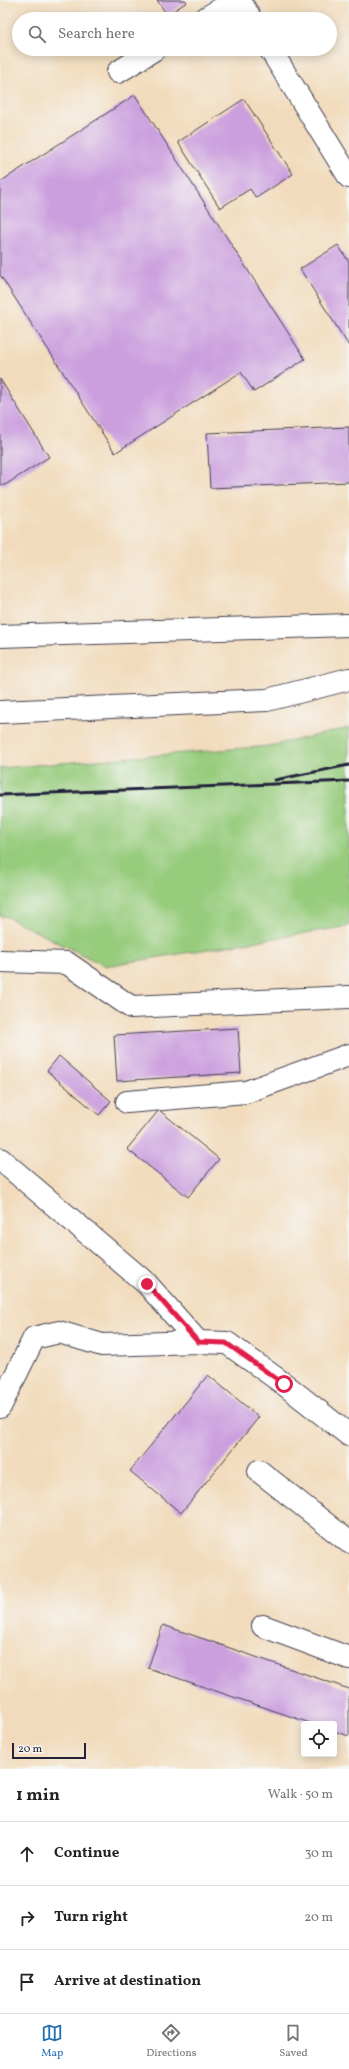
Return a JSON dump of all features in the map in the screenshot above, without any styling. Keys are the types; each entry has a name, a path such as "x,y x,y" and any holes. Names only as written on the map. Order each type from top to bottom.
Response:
{"street":[{"path":"216,12 236,0"},
{"path":"239,0 247,12"},
{"path":"118,72 144,56"},
{"path":"274,56 349,177"},
{"path":"0,636 349,625"},
{"path":"0,712 267,700 349,679"},
{"path":"0,961 66,963 131,1007 349,997"},
{"path":"127,1102 246,1092 349,1055"},
{"path":"0,1159 147,1284 198,1342"},
{"path":"0,1408 34,1338 59,1332 102,1345 198,1342 226,1343 284,1384 349,1435"},
{"path":"259,1471 349,1542"},
{"path":"263,1626 349,1658"}],"green space":[{"path":"349,728 349,926 105,966 5,916 0,916 0,768 269,746"}],"building":[{"path":"157,0 185,0 187,2 172,12 165,12"},
{"path":"135,95 305,359 254,392 241,372 115,453 0,275 0,182"},
{"path":"244,99 293,174 256,198 250,189 220,208 178,142"},
{"path":"338,245 349,262 349,346 300,269"},
{"path":"0,379 49,457 5,485 0,485"},
{"path":"349,427 349,482 210,488 207,433"},
{"path":"238,1028 241,1073 117,1081 114,1035"},
{"path":"59,1056 111,1101 99,1115 47,1071"},
{"path":"159,1110 219,1159 188,1197 127,1149"},
{"path":"208,1375 259,1417 181,1513 130,1471"},
{"path":"163,1625 349,1689 349,1736 337,1732 337,1721 304,1721 148,1668"}],"railway":[{"path":"275,780 349,765"},
{"path":"0,795 349,781"}],"route":[{"path":"147,1284 198,1342 226,1343 284,1384"}]}
